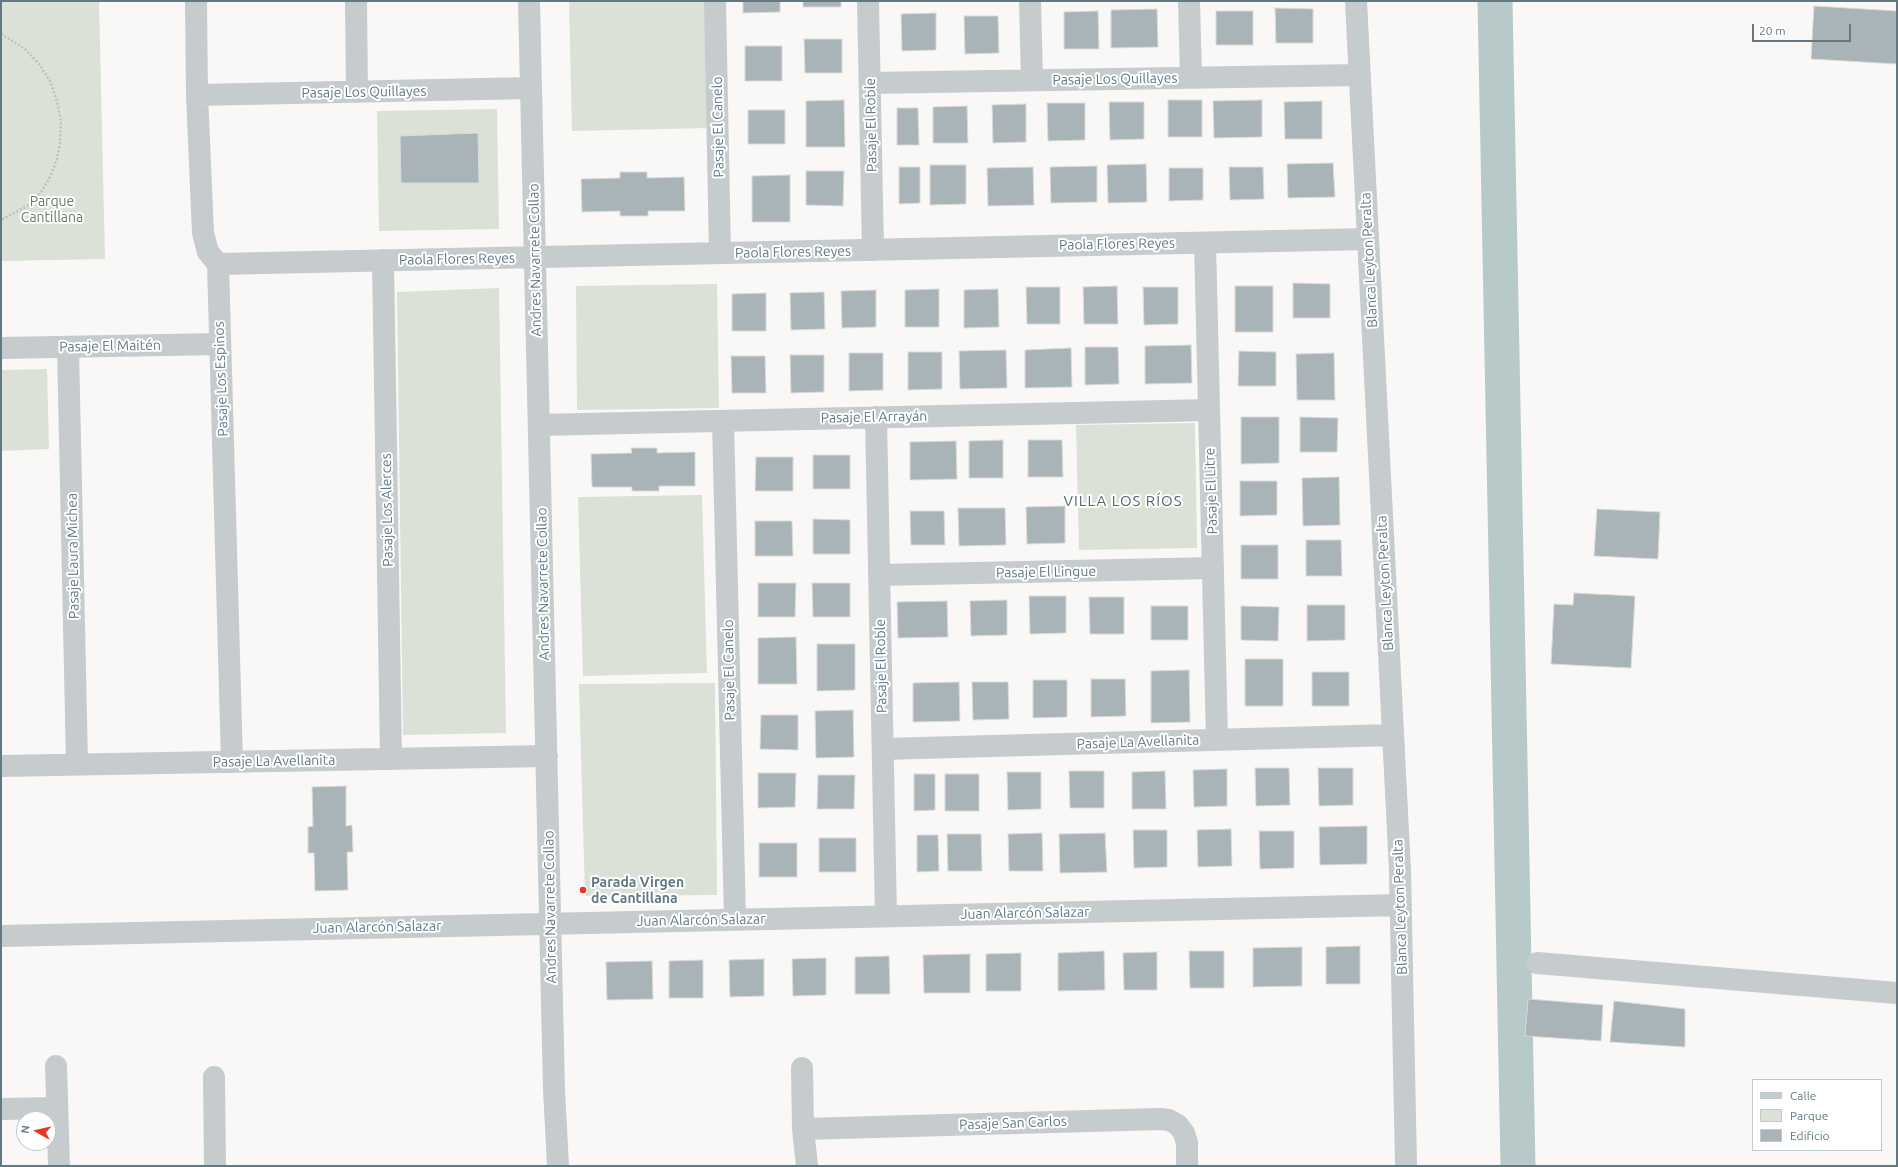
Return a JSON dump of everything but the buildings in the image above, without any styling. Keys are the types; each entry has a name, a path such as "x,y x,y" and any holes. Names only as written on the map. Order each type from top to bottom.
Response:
{"street":[{"path":"196,1 197,95 203,233 208,252 218,264"},
{"path":"356,1 357,92"},
{"name":"Andres Navarrete Collao","path":"529,1 554,1089 558,1166"},
{"name":"Pasaje El Canelo","path":"715,1 720,253"},
{"name":"Pasaje El Roble","path":"868,1 873,250"},
{"path":"1030,1 1032,80"},
{"path":"1189,1 1191,77"},
{"name":"Blanca Leyton Peralta","path":"1356,1 1401,905 1406,1166"},
{"name":"Pasaje Los Quillayes","path":"870,83 1360,75"},
{"name":"Pasaje Los Quillayes","path":"197,95 531,88"},
{"name":"Paola Flores Reyes","path":"218,264 1368,239"},
{"name":"Pasaje El Litre","path":"1205,242 1217,740"},
{"name":"Pasaje Los Alerces","path":"383,260 391,759"},
{"name":"Pasaje Los Espinos","path":"218,264 232,762"},
{"name":"Pasaje El Maitén","path":"1,348 220,344"},
{"name":"Pasaje Laura Michea","path":"68,347 77,764"},
{"name":"Pasaje El Arrayán","path":"539,425 1209,410"},
{"name":"Pasaje El Roble","path":"876,417 886,916"},
{"name":"Pasaje El Canelo","path":"723,421 735,919"},
{"name":"Pasaje El Lingue","path":"879,575 1213,568"},
{"name":"Pasaje La Avellanita","path":"882,749 1393,735"},
{"name":"Pasaje La Avellanita","path":"1,766 547,756"},
{"name":"Juan Alarcón Salazar","path":"1,936 1401,905"},
{"path":"1537,963 1897,993"},
{"path":"56,1066 59,1166"},
{"path":"802,1068 803,1129 807,1166"},
{"path":"214,1077 215,1166"},
{"path":"1,1110 57,1108"},
{"name":"Pasaje San Carlos","path":"803,1129 1160,1119 1174,1122 1184,1133 1187,1143 1187,1166"}],"path":[{"path":"1,34 25,49 39,64 50,81 57,101 61,121 60,142 57,159 51,175 42,191 31,204 1,220"}],"green space":[{"name":"Parque Cantillana","path":"1,1 99,1 105,259 1,261"},
{"path":"569,1 705,1 709,128 572,131"},
{"path":"497,109 499,229 379,231 377,111"},
{"path":"717,284 719,408 577,410 576,286"},
{"path":"499,288 506,733 403,735 397,292"},
{"path":"47,369 49,449 1,451 1,370"},
{"path":"1195,423 1197,548 1079,550 1076,425"},
{"path":"702,495 707,673 583,676 578,497"},
{"path":"715,683 717,895 585,896 579,684"}],"waterway":[{"path":"1495,1 1518,1166"}],"place":[{"name":"Parada Virgen de Cantillana","path":"583,890"}],"district":[{"name":"VILLA LOS RÍOS","path":"1123,501"}]}
